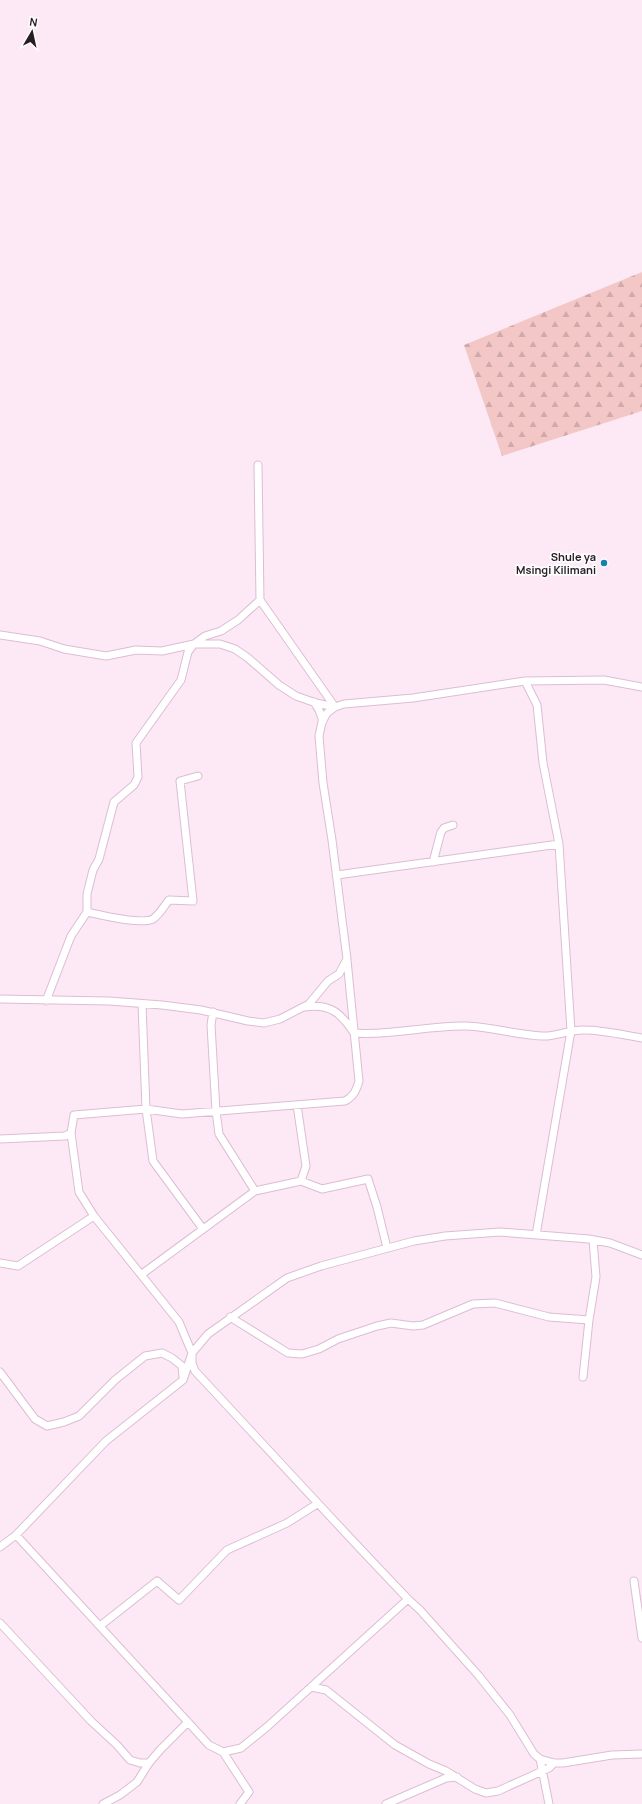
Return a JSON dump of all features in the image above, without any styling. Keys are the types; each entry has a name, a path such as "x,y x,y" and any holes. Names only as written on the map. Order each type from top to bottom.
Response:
{"street":[{"path":"258,465 260,600 335,707"},
{"path":"46,1001 71,936 87,912 87,894 93,870 99,859 114,802 134,785 138,777 136,743 181,680 188,652 194,644 205,636 221,631 238,620 260,600"},
{"path":"0,635 40,641 64,649 106,656 136,650 162,651 194,644 220,644 235,649 248,658 279,685 296,696 335,707"},
{"path":"642,687 604,680 525,681 413,698 344,704 335,707 327,713 323,720 319,736 323,783 337,875 347,960 359,1081 352,1098 345,1101 182,1114 146,1109 74,1115 71,1133 79,1192 94,1216 179,1322 192,1353 194,1371 256,1435 317,1504 420,1610 479,1676 510,1715 534,1754 540,1759 554,1763 642,1754"},
{"path":"525,681 537,705 543,763 559,844 571,1031 536,1235"},
{"path":"314,702 323,720"},
{"path":"87,912 125,920 151,920 159,914 169,900 193,901 180,781 198,776"},
{"path":"435,860 441,832 444,828 453,825"},
{"path":"337,875 435,860 559,844"},
{"path":"0,1000 109,1001 213,1012 248,1021 264,1022 280,1018 309,1004 328,981 339,974 347,960"},
{"path":"142,1004 146,1109 153,1161 203,1229"},
{"path":"302,1008 313,1006 337,1011 344,1018 354,1033"},
{"path":"213,1012 211,1025 216,1111 219,1134 255,1191"},
{"path":"354,1033 391,1033 467,1026 521,1035 545,1036 585,1030 642,1038"},
{"path":"298,1105 306,1166 301,1181"},
{"path":"0,1139 58,1137 71,1133"},
{"path":"142,1274 255,1191 301,1181 322,1189 368,1180 377,1207 387,1248"},
{"path":"0,1263 18,1266 94,1216"},
{"path":"0,1547 16,1535 106,1441 183,1380 192,1353 208,1334 230,1317 293,1275 414,1241 445,1236 500,1232 593,1240 610,1243 642,1255"},
{"path":"583,1377 589,1320 596,1277 593,1240"},
{"path":"230,1317 288,1353 302,1354 319,1349 338,1339 377,1326 391,1323 413,1326 423,1325 473,1304 495,1303 549,1317 589,1320"},
{"path":"0,1372 35,1419 47,1426 64,1422 79,1416 115,1380 145,1356 162,1353 172,1358 182,1366 183,1380"},
{"path":"100,1626 158,1581 179,1600 227,1550 287,1523 317,1504"},
{"path":"16,1535 209,1745 223,1752 249,1792 242,1803"},
{"path":"634,1581 642,1638"},
{"path":"223,1752 241,1748 268,1726 408,1599"},
{"path":"0,1623 91,1721 117,1745 130,1760 140,1764 149,1763"},
{"path":"311,1687 326,1690 395,1745 486,1793 498,1791 549,1768 554,1763"},
{"path":"103,1804 120,1795 137,1782 149,1763 188,1722"},
{"path":"540,1759 549,1804"},
{"path":"386,1804 446,1778 458,1777"}],"green space":[{"path":"642,272 642,411 502,456 464,345"}],"place":[{"name":"Shule ya Msingi Kilimani","path":"604,563"}]}
